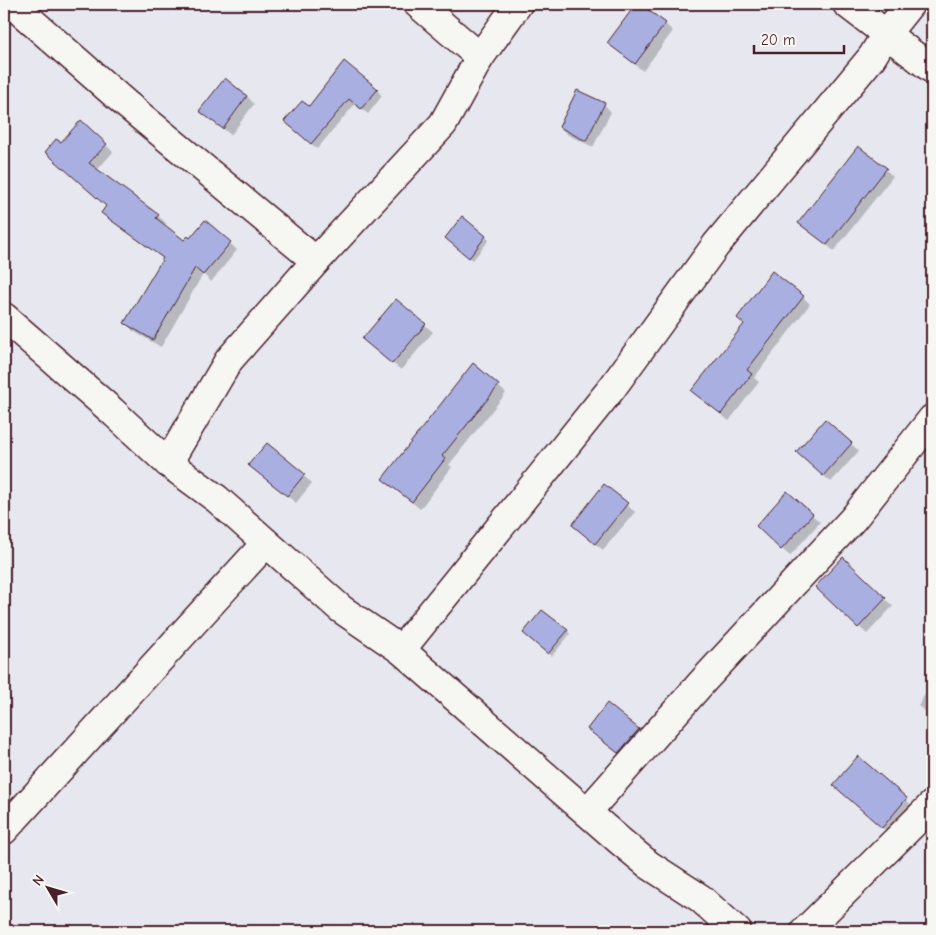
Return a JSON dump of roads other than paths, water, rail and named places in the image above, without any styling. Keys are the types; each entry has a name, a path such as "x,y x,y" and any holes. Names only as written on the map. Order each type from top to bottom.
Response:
{"street":[{"path":"12,4 126,104 316,261"},
{"path":"418,4 480,57"},
{"path":"168,463 229,360 316,261 442,124 480,57 518,4"},
{"path":"847,4 932,68"},
{"path":"401,650 612,388 716,245 872,57 886,34 910,4"},
{"path":"4,317 168,463 217,499 341,608 401,650 649,865 700,898 737,931"},
{"path":"588,812 704,680 852,519 932,419"},
{"path":"4,830 266,543"},
{"path":"805,931 932,805"}]}
